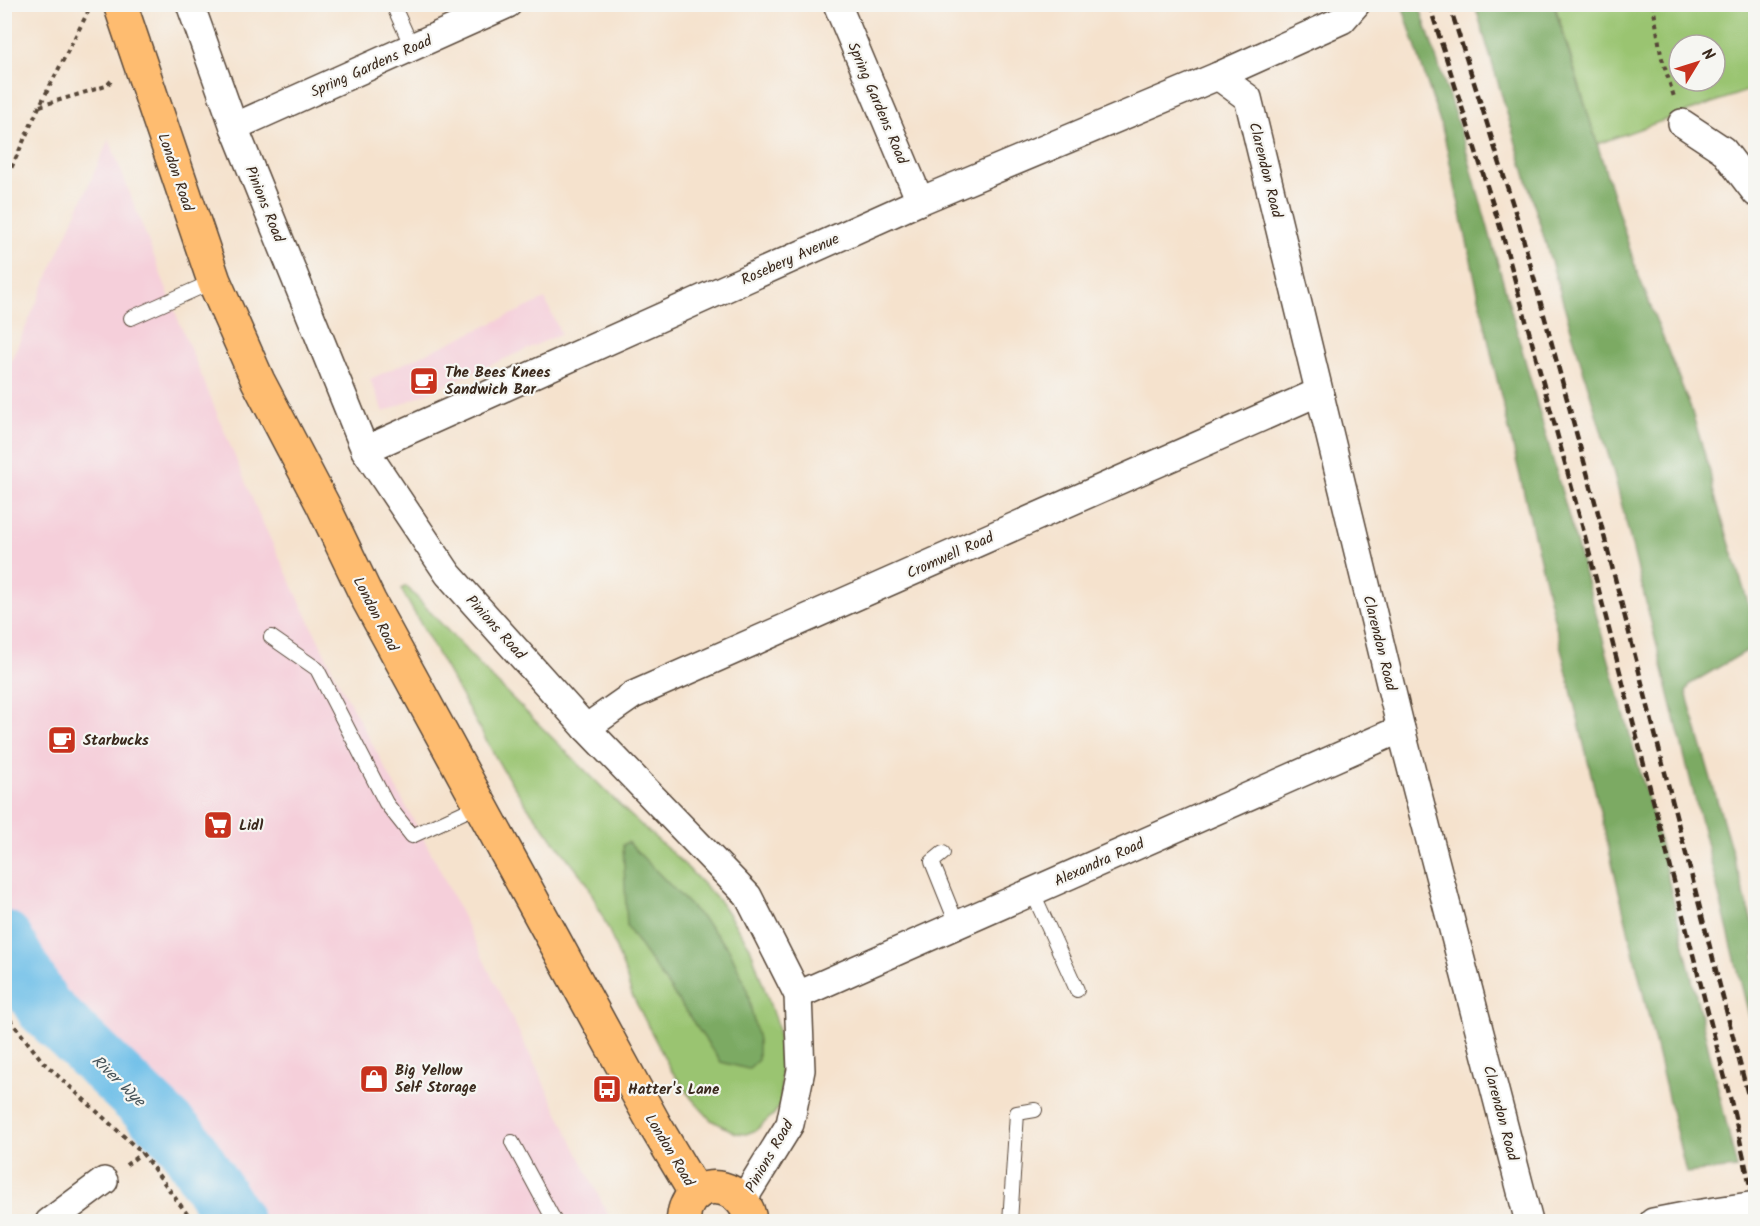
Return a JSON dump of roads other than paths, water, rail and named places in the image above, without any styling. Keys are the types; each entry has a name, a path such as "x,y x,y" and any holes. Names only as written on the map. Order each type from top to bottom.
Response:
{"main road":[{"name":"London Road","path":"120,4 214,281 258,381 369,601 478,805 656,1127 690,1208"},
{"path":"690,1208 712,1187 729,1190 747,1211"}],"street":[{"name":"Pinions Road","path":"190,4 234,127 364,450 448,574 586,728 748,896 798,995 801,1070 790,1124 747,1211"},
{"name":"Spring Gardens Road","path":"234,127 508,4"},
{"name":"Spring Gardens Road","path":"837,4 920,201"},
{"name":"Rosebery Avenue","path":"364,450 920,201 1218,76 1342,20 1356,4"},
{"name":"Clarendon Road","path":"1218,76 1248,98 1401,729 1529,1221"},
{"path":"1682,123 1723,150 1755,193"},
{"name":"Cromwell Road","path":"586,728 633,695 1319,392"},
{"name":"Alexandra Road","path":"798,995 1401,729"},
{"path":"50,1221 104,1181"},
{"path":"1653,1221 1755,1205"}],"lane":[{"path":"394,7 412,47"},
{"path":"130,318 214,281"},
{"path":"271,637 317,669 386,803 412,836 478,805"},
{"path":"943,853 932,862 957,924"},
{"path":"1032,891 1077,990"},
{"path":"1010,1221 1017,1113 1035,1110"},
{"path":"512,1142 555,1221"}],"waterway":[{"name":"River Wye","path":"4,939 44,1008 185,1143 235,1222"}],"railway":[{"path":"1429,4 1502,233 1582,525 1734,1113 1756,1213"},
{"path":"1449,4 1520,227 1600,520 1756,1126"}],"place":[{"name":"The Bees Knees Sandwich Bar","path":"424,381"},
{"name":"Starbucks","path":"62,740"},
{"name":"Lidl","path":"218,825"},
{"name":"Big Yellow Self Storage","path":"374,1079"},
{"name":"Hatter's Lane","path":"607,1089"}]}
